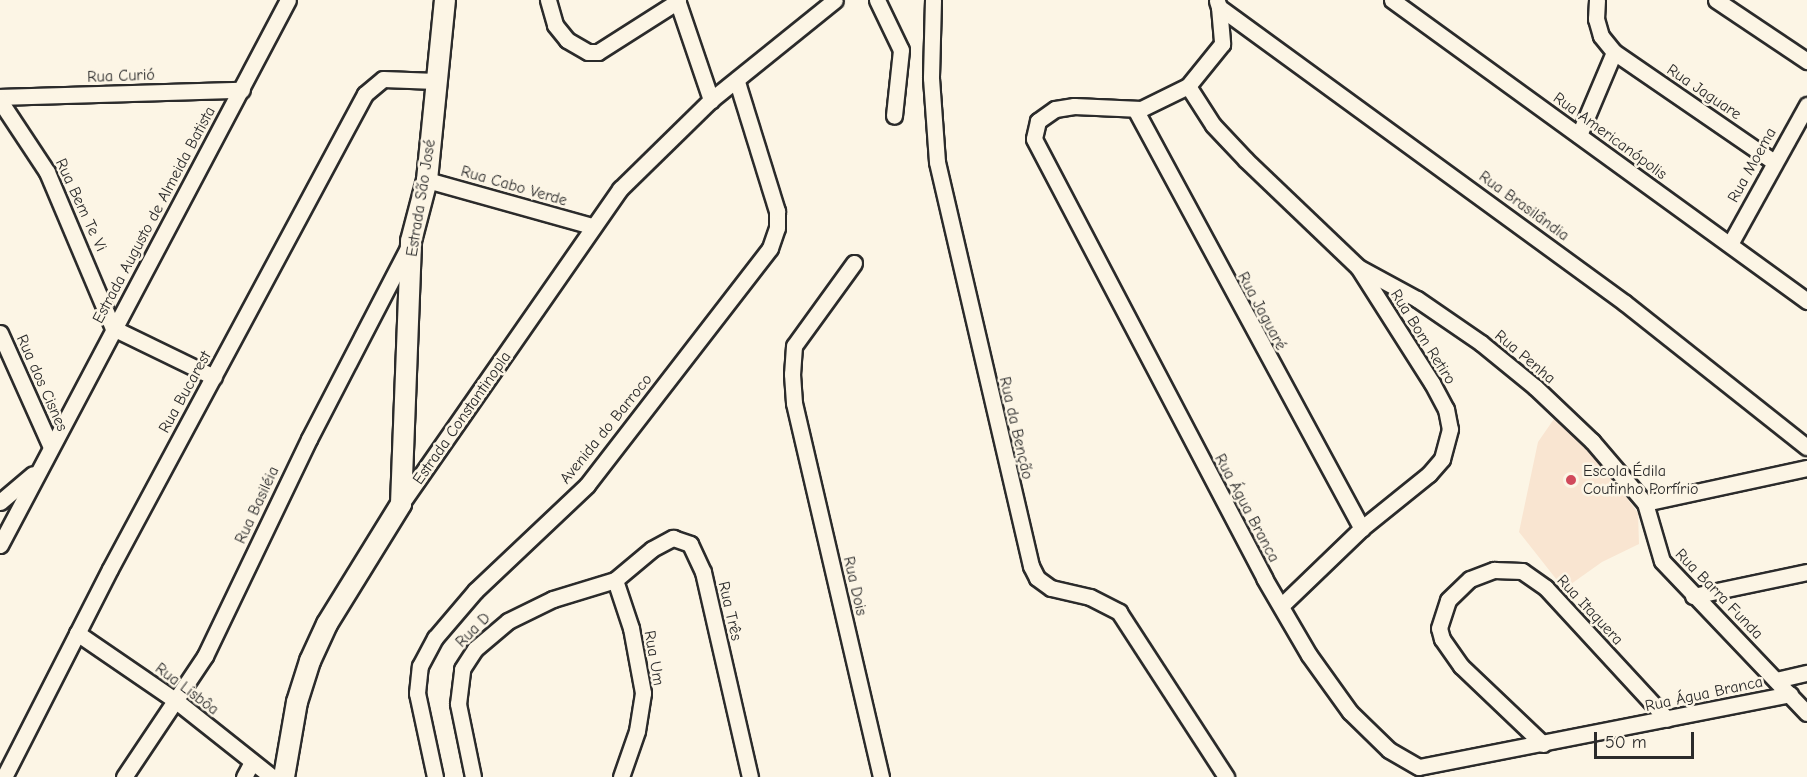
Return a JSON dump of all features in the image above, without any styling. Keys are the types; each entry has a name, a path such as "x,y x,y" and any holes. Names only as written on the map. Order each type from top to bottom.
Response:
{"street":[{"name":"Estrada Augusto de Almeida Batista","path":"0,544 288,0"},
{"name":"Estrada São José","path":"401,504 411,241 427,180 445,0"},
{"path":"548,0 555,25 567,40 588,52 598,52 677,0 711,100 737,82 793,31 835,0"},
{"path":"878,0 901,50 894,116"},
{"name":"Rua da Benção","path":"933,0 931,78 937,162 1031,566 1037,578 1051,588 1090,597 1119,612 1226,777"},
{"name":"Rua Americanópolis","path":"1392,0 1807,301"},
{"path":"1579,135 1614,52 1601,36 1596,19 1597,0"},
{"path":"1716,0 1807,61"},
{"name":"Rua Água Branca","path":"1218,3 1222,44 1188,86 1156,105 1135,109 1074,106 1054,109 1038,121 1034,139 1281,606 1315,664 1344,705 1389,750 1410,764 1419,767 1790,694"},
{"name":"Rua Brasilândia","path":"1218,3 1625,303 1807,447"},
{"name":"Rua Jaguare","path":"1614,52 1774,162"},
{"name":"Rua Bucarest","path":"3,777 77,633 372,85 392,78 436,81"},
{"name":"Avenida do Barroco","path":"435,777 417,693 420,666 435,638 468,598 587,485 770,248 777,228 777,211 737,82"},
{"name":"Rua Bom Retiro","path":"1188,86 1213,125 1246,160 1358,267 1432,383 1446,409 1450,429 1443,459 1362,528 1281,606"},
{"name":"Rua Curió","path":"0,99 242,90"},
{"name":"Rua Bem Te Vi","path":"0,99 51,180 113,328"},
{"name":"Estrada Constantinopla","path":"284,777 297,702 310,661 344,596 401,504 592,226 653,153 711,100"},
{"name":"Rua Moema","path":"1730,244 1807,105"},
{"name":"Rua Jaguaré","path":"1135,109 1362,528"},
{"name":"Rua Cabo Verde","path":"427,180 592,226"},
{"name":"Rua Basiléia","path":"124,777 205,656 304,449 411,241"},
{"name":"Rua Dois","path":"854,263 794,346 794,403 881,777"},
{"name":"Rua Penha","path":"1358,267 1417,299 1507,363 1592,441 1644,503"},
{"path":"113,328 214,377"},
{"name":"Rua dos Cisnes","path":"0,333 51,447"},
{"path":"0,502 40,468"},
{"path":"1644,503 1807,468"},
{"name":"Rua Barra Funda","path":"1644,503 1662,561 1807,713"},
{"name":"Rua Três","path":"615,580 664,541 674,538 690,544 703,572 750,777"},
{"name":"Rua Itaquera","path":"1543,744 1461,666 1442,639 1439,628 1448,600 1470,579 1494,570 1522,571 1546,588 1667,718"},
{"path":"1693,596 1807,572"},
{"name":"Rua D","path":"470,776 458,704 459,686 468,659 508,621 553,599 615,580"},
{"name":"Rua Um","path":"615,580 631,628 643,693 637,731 621,777"},
{"name":"Rua Lisbôa","path":"77,633 175,700 272,777"},
{"name":"Rua Água Branca","path":"1776,680 1807,673"},
{"path":"244,777 252,762"}],"shaded area":[{"name":"Escola Édila Coutinho Porfírio","path":"1556,416 1588,446 1638,513 1639,544 1602,562 1564,589 1519,532 1538,442"}],"place":[{"name":"Escola Édila Coutinho Porfírio","path":"1571,480"}]}
